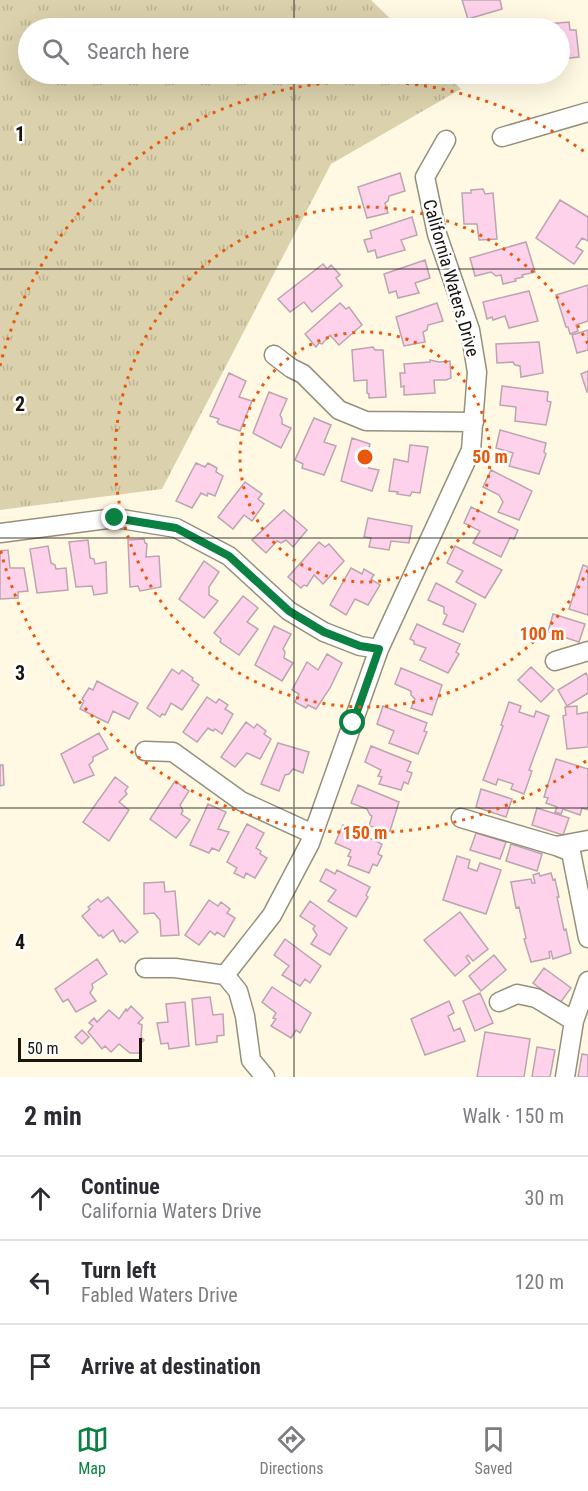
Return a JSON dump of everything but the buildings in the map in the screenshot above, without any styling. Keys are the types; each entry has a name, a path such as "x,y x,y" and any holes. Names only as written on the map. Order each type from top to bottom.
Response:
{"street":[{"path":"502,137 588,112"},
{"name":"California Waters Drive","path":"225,975 272,915 313,834 379,649 471,450 477,372 470,330 437,234 425,177 446,140"},
{"path":"274,355 303,374 339,410 366,421 474,422"},
{"path":"0,533 115,518 176,528 229,556 289,611 324,632 360,646 379,649"},
{"path":"555,661 588,651"},
{"path":"145,751 173,752 241,801 313,834"},
{"path":"461,818 571,852 588,938"},
{"path":"556,846 588,840"},
{"path":"145,968 175,968 225,975 238,991 245,1016 251,1060 265,1077"},
{"path":"565,1077 574,1021 588,981"},
{"path":"499,1002 517,994 536,998 574,1021"}],"green space":[{"path":"0,0 371,0 390,18 18,18 18,84 456,84 461,89 331,164 162,489 0,510"}],"route":[{"path":"115,518 176,528 229,556 289,611 324,632 360,646 379,649 353,723"}]}
